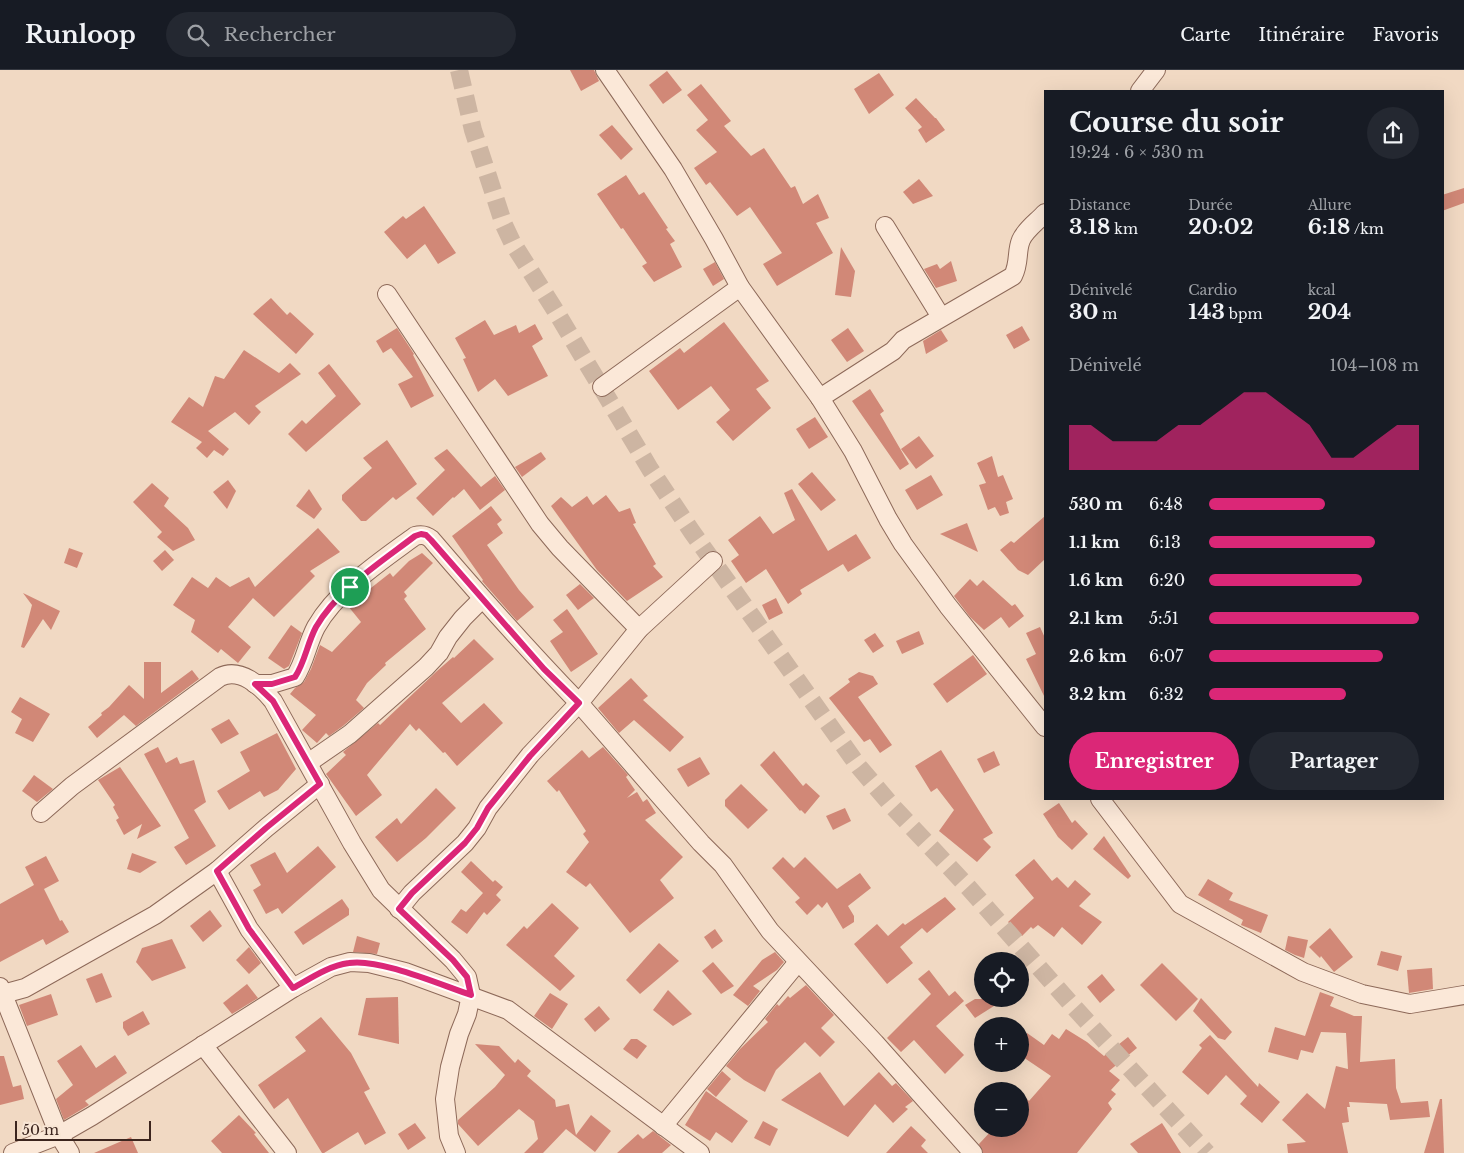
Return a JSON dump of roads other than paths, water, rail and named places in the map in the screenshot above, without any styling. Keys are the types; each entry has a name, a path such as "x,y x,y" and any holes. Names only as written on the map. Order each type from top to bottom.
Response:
{"street":[{"path":"605,70 673,169 714,238 740,287 820,398 853,451 888,519 904,544 948,606 1044,726"},
{"path":"1141,90 1156,70"},
{"path":"820,398 893,351 903,340 1013,276 1019,259 1019,245 1022,238 1044,214"},
{"path":"885,226 941,317"},
{"path":"602,387 740,287"},
{"path":"387,294 540,524 560,548 640,629"},
{"path":"255,684 272,684 295,677 302,666 307,648 316,628 330,607 350,587 415,536 426,535 544,669 579,703 701,843 723,865 770,931 973,1153"},
{"path":"399,909 412,893 465,843 477,828 488,808 530,756 579,703 640,629 713,561"},
{"path":"308,763 350,734 426,667 438,653 448,636 482,599"},
{"path":"41,813 72,786 220,677 225,675 238,676 255,684 273,701 352,843 381,890 453,960 467,977 471,995 450,1067 445,1100 449,1136 456,1153"},
{"path":"70,1153 59,1134 2,991 25,988 155,915 217,871 320,784"},
{"path":"1101,800 1180,904 1302,972 1362,994 1410,1004 1464,995"},
{"path":"217,871 249,929 293,988"},
{"path":"12,1153 59,1134 92,1116 293,988 331,967 350,962 369,963 405,972 508,1010 700,1153"},
{"path":"663,1126 798,962"},
{"path":"203,1046 287,1153"}],"tunnel":[{"path":"459,70 473,130 504,225 512,242 650,469 692,532 859,767 893,807 968,887 1072,1005 1207,1153"}]}
